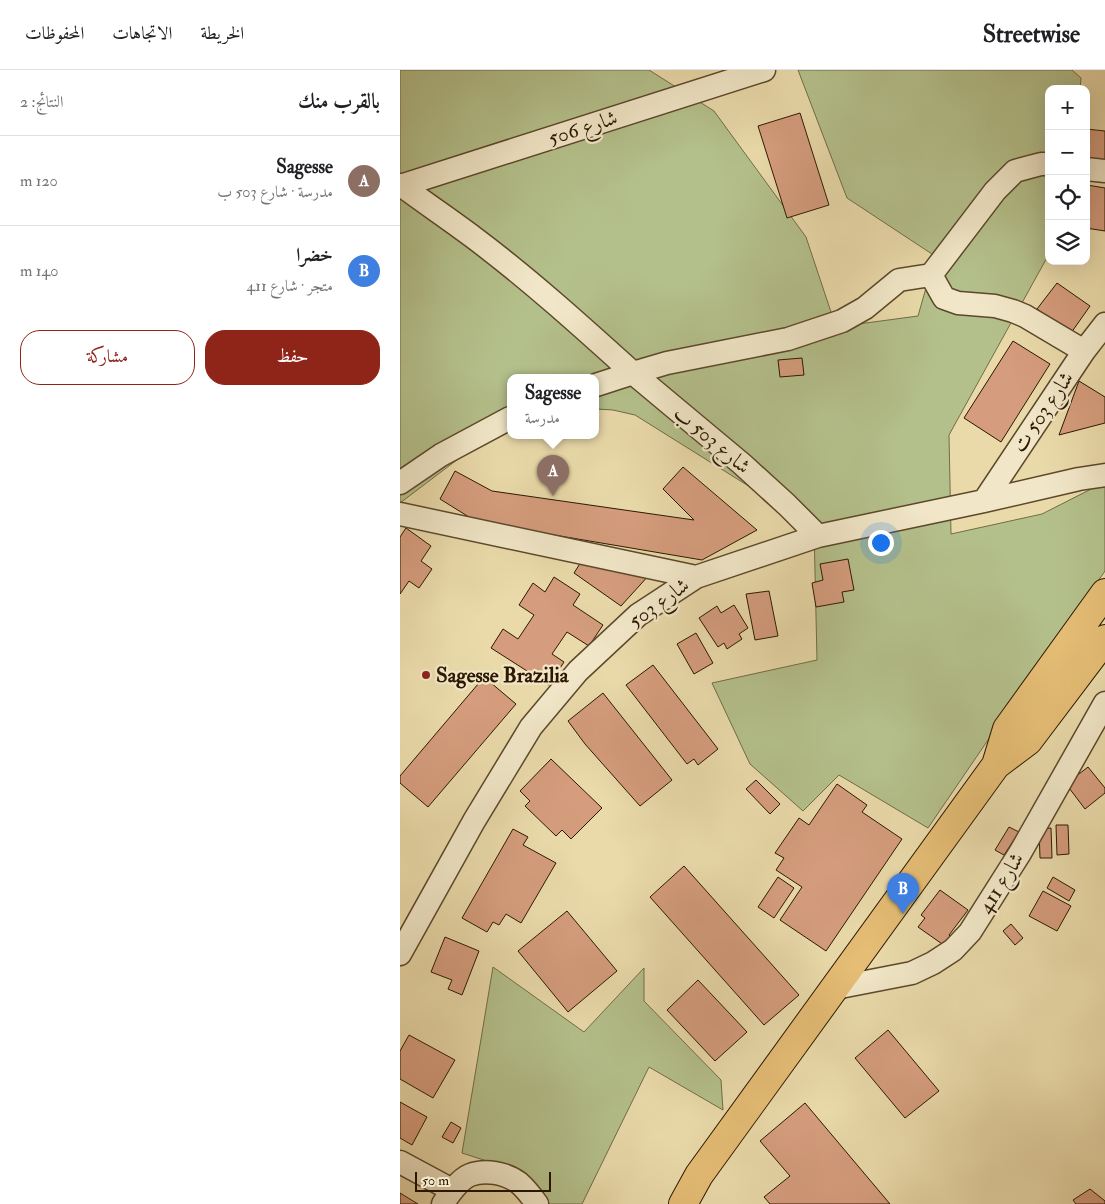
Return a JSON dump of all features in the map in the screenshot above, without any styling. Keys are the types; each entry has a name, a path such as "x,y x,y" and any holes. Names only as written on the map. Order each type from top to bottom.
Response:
{"main road":[{"path":"996,766 1007,729 1105,593"},
{"path":"682,1204 699,1175 996,766 1028,741 1105,639"}],"street":[{"name":"شارع 506","path":"401,186 764,70"},
{"path":"599,384 667,363 788,339 842,321 865,308 899,280 931,275 994,191 1015,171 1045,164"},
{"path":"1090,169 1105,171"},
{"name":"شارع 506","path":"401,186 473,237 523,277 633,373"},
{"path":"931,275 944,298 958,303 994,306 1013,311 1025,316 1084,351"},
{"name":"شارع 503 ت","path":"984,501 1084,351 1105,324"},
{"name":"شارع 503 ب","path":"633,373 742,464 787,504 818,536"},
{"path":"400,483 441,455 507,420"},
{"path":"1079,479 1105,464"},
{"path":"1079,479 1105,475"},
{"name":"شارع 503","path":"400,954 407,923 474,821 531,727 578,671 638,615 696,577 818,536 1079,479"},
{"path":"400,514 696,577"},
{"name":"شارع 411","path":"835,988 912,973 933,963 953,950 970,932 1020,853 1105,703"},
{"path":"400,1162 447,1197 469,1176 489,1172 505,1176 519,1183 537,1204"}],"green space":[{"path":"400,70 649,70 714,111 806,237 836,327 918,316 935,256 847,198 798,70 1072,70 1081,78 1080,85 1045,85 1045,261 949,435 951,534 1042,514 1105,482 1105,571 928,828 839,775 803,811 750,764 712,683 817,660 814,527 635,415 599,409 599,374 507,374 507,427 470,450 400,503"},
{"path":"493,967 584,1032 644,968 644,1001 721,1080 723,1110 649,1067 582,1204 547,1204 527,1174 462,1153"}],"building":[{"path":"800,113 829,205 787,218 758,126"},
{"path":"1090,129 1105,131 1105,164 1090,162"},
{"path":"1090,186 1105,188 1105,231 1090,229"},
{"path":"1057,283 1090,306 1071,333 1037,309"},
{"path":"1013,341 1050,364 1001,442 964,418"},
{"path":"802,358 804,375 780,377 778,360"},
{"path":"1079,381 1105,397 1105,423 1059,435"},
{"path":"683,467 757,530 702,560 477,522 440,499 455,471 492,491 694,520 663,489"},
{"path":"406,528 431,546 421,561 432,569 419,588 409,581 400,594 400,537"},
{"path":"848,559 854,590 842,592 844,602 816,607 812,583 823,580 820,564"},
{"path":"581,562 650,574 621,606 574,573"},
{"path":"554,577 580,594 573,605 603,625 589,646 567,632 552,654 564,662 549,685 491,648 503,629 518,639 534,615 519,605 533,583 545,592"},
{"path":"769,591 778,636 755,640 746,594"},
{"path":"734,605 748,628 739,634 742,639 727,649 724,643 718,647 699,618 717,606 721,613"},
{"path":"696,633 713,663 694,674 677,644"},
{"path":"653,665 718,749 698,765 694,759 687,764 626,685"},
{"path":"484,677 516,704 428,807 400,783 400,776"},
{"path":"603,693 672,780 640,806 585,744 568,721"},
{"path":"551,759 602,808 571,839 562,830 556,836 525,806 530,801 520,791"},
{"path":"1088,767 1105,788 1105,793 1085,809 1066,784"},
{"path":"756,780 780,804 770,814 746,789"},
{"path":"837,784 867,805 862,812 902,839 826,951 780,920 802,887 776,870 784,858 775,853 799,818 809,825"},
{"path":"1056,825 1068,825 1069,854 1057,855"},
{"path":"1009,827 1019,832 1004,855 995,850"},
{"path":"1051,828 1052,858 1040,858 1039,829"},
{"path":"513,829 528,837 523,845 556,863 521,923 506,914 499,925 493,922 487,932 462,918"},
{"path":"684,866 799,995 764,1025 650,897"},
{"path":"778,877 794,888 774,918 758,907"},
{"path":"1053,877 1075,890 1069,901 1047,888"},
{"path":"940,890 968,910 949,935 952,938 945,946 918,927 925,918 921,915"},
{"path":"1043,891 1071,906 1057,931 1029,916"},
{"path":"567,911 617,971 568,1012 518,951"},
{"path":"1011,924 1023,938 1015,945 1003,931"},
{"path":"445,937 479,951 462,995 448,989 452,980 431,972"},
{"path":"698,980 747,1032 715,1061 667,1010"},
{"path":"888,1030 939,1091 905,1118 855,1058"},
{"path":"409,1035 455,1060 433,1098 400,1079 400,1051"},
{"path":"400,1102 427,1117 412,1145 400,1138"},
{"path":"805,1103 890,1204 770,1204 764,1197 790,1176 760,1141"},
{"path":"451,1122 461,1128 453,1143 442,1137"},
{"path":"1090,1189 1105,1201 1105,1204 1076,1204 1073,1200"},
{"path":"400,1193 418,1204 400,1204"}],"place":[{"name":"Sagesse","path":"553,496"},
{"name":"Sagesse Brazilia","path":"426,675"},
{"name":"خضرا","path":"903,914"}]}
